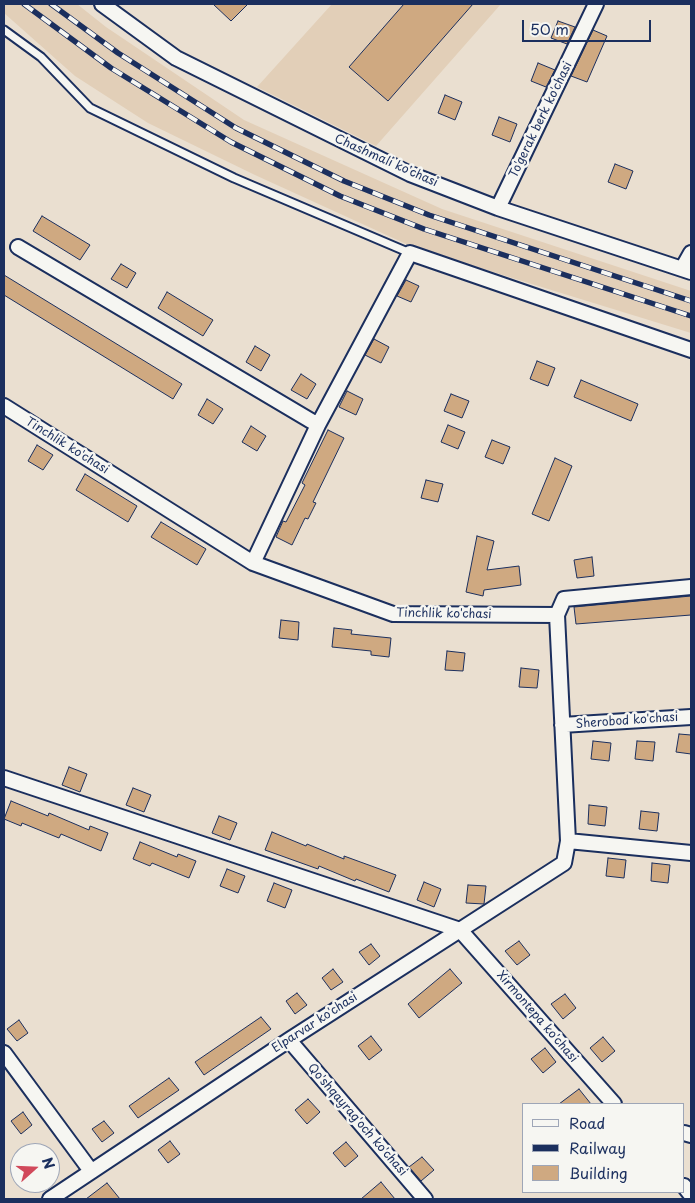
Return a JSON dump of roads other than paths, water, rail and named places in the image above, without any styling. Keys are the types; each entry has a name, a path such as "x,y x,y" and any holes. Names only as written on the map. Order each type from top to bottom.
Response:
{"street":[{"name":"Chashmali ko'chasi","path":"102,4 176,58 410,174 498,208 687,270"},
{"name":"To'gerak berk ko'chasi","path":"498,208 596,4"},
{"path":"18,247 318,425"},
{"path":"253,563 318,425 410,253 691,350"},
{"path":"687,270 691,253"},
{"name":"Tinchlik ko'chasi","path":"4,406 253,563 393,614 557,615"},
{"path":"691,587 564,600 557,615 568,841 691,853"},
{"name":"Sherobod ko'chasi","path":"562,725 691,717"},
{"path":"4,778 460,930"},
{"name":"Elparvar ko'chasi","path":"50,1199 289,1040 564,863 568,841"},
{"name":"Xirmontepa ko'chasi","path":"460,930 613,1103"},
{"name":"Qo'shqayrag'och ko'chasi","path":"289,1040 425,1199"},
{"path":"4,1053 91,1171"}],"lane":[{"path":"4,30 41,57 90,108 234,178 410,253"}],"railway":[{"path":"24,4 111,68 231,142 340,196 424,229 691,316"},
{"path":"51,4 118,53 236,128 344,181 429,215 691,301"}]}
